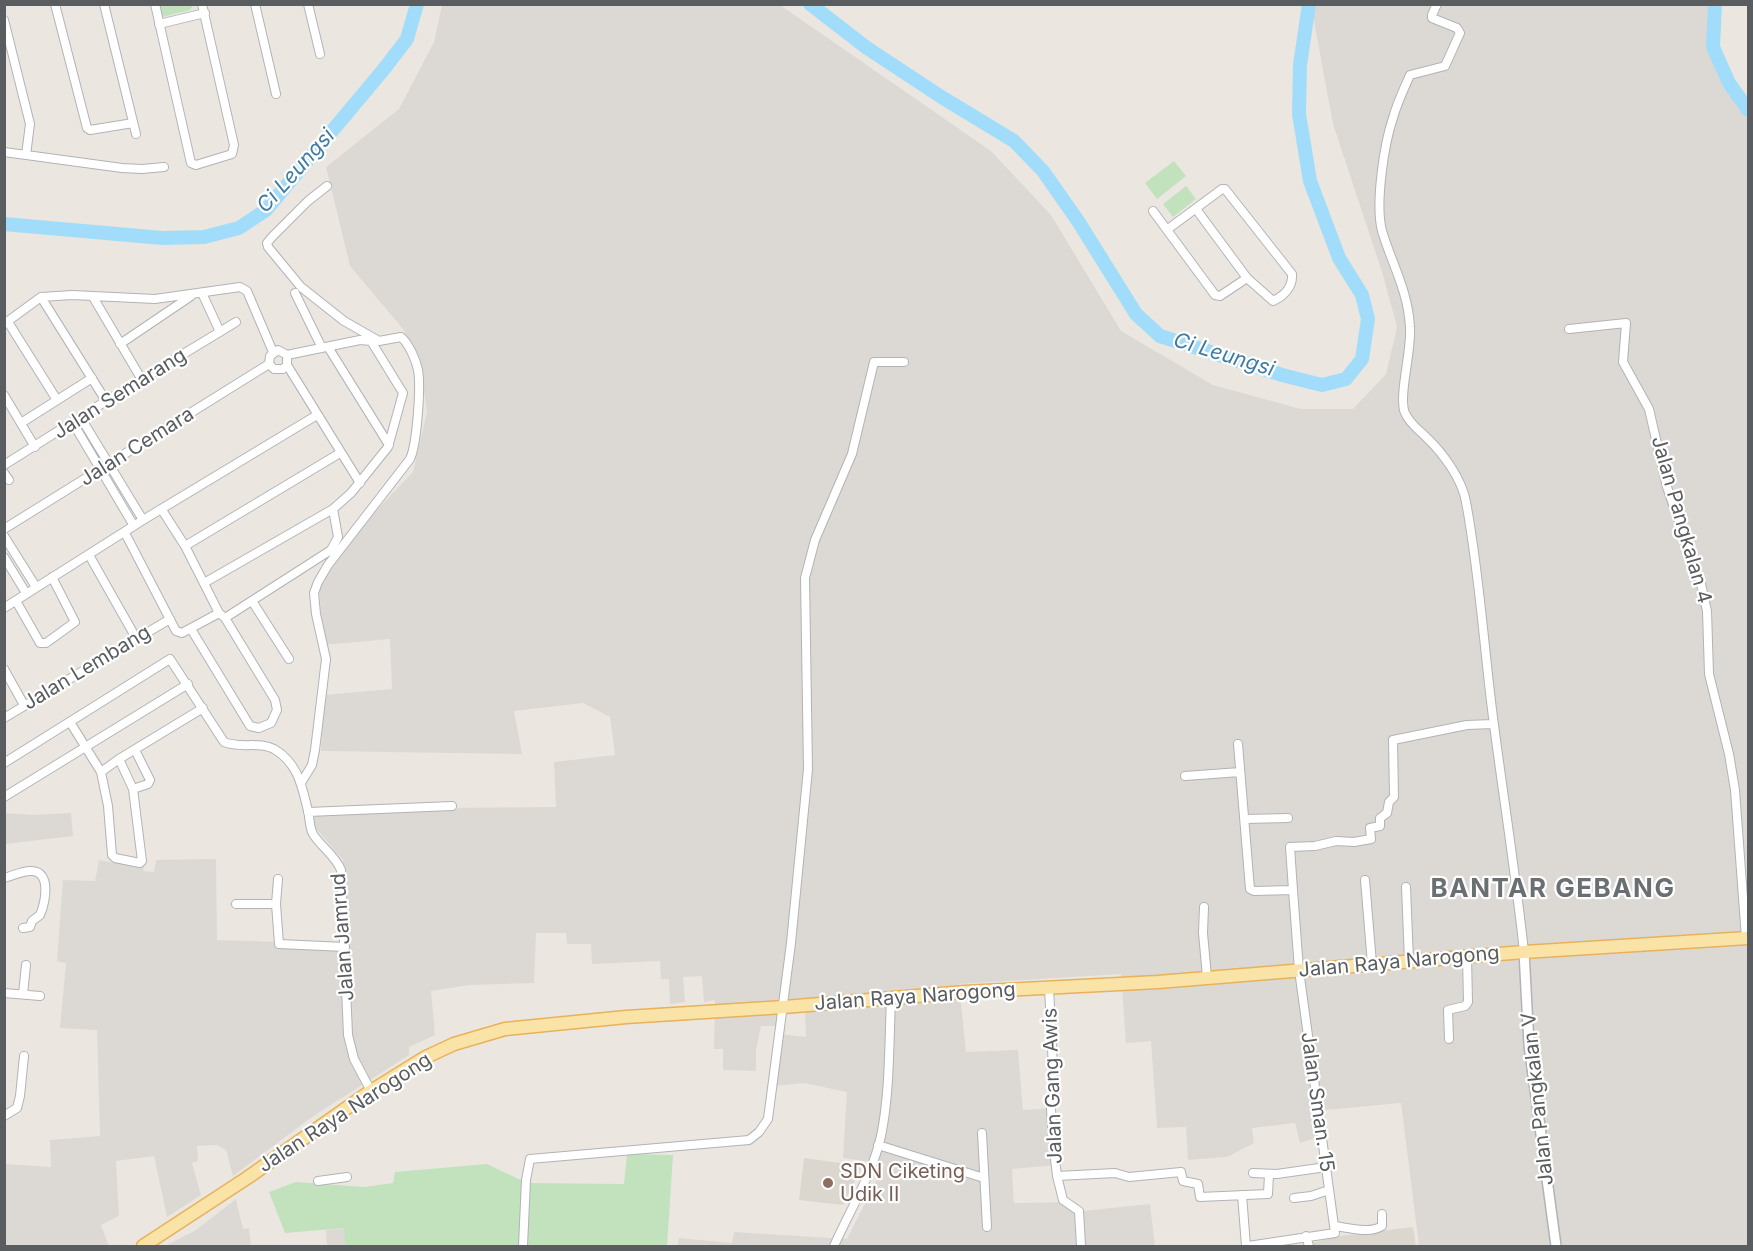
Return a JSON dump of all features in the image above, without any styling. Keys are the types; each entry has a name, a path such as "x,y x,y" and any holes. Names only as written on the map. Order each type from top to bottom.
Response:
{"main road":[{"name":"Jalan Raya Narogong","path":"143,1246 247,1178 371,1091 424,1058 454,1044 505,1029 626,1017 1747,938"}],"street":[{"path":"55,4 87,128 90,130 133,123"},
{"path":"104,4 136,134"},
{"path":"155,4 191,163 196,165 232,154 234,148 202,4"},
{"path":"255,4 276,94"},
{"path":"308,4 320,54"},
{"path":"1437,4 1432,18 1457,28 1460,33 1445,66 1410,75 1389,131 1380,212 1382,230 1404,288 1410,325 1409,360 1402,399 1405,412 1412,424 1430,441 1457,478 1466,499 1524,952"},
{"path":"159,24 205,13"},
{"path":"4,20 30,124 26,155"},
{"path":"4,152 122,168 164,167"},
{"path":"301,783 312,765 325,665 314,602 318,582 328,565 410,459 415,442 419,375 415,360 401,337 379,341 344,321 301,287 268,248 267,243 272,237 308,201 327,186"},
{"path":"1168,229 1222,189 1226,189 1292,274 1290,287 1273,302 1247,278 1196,209"},
{"path":"1153,211 1215,295 1220,296 1247,278"},
{"path":"57,400 6,323 40,297 72,295 155,299 240,287 246,289 273,352"},
{"path":"295,293 325,348 389,445"},
{"path":"198,294 220,332"},
{"path":"120,344 198,294"},
{"path":"40,297 106,401"},
{"path":"93,297 142,380"},
{"name":"Jalan Semarang","path":"4,465 236,322"},
{"name":"Jalan Pangkalan 4","path":"1569,329 1626,323 1623,362 1649,410 1667,488 1698,576 1707,611 1709,674 1729,754 1735,790 1747,938"},
{"path":"204,583 333,508 360,483 389,445 403,393 374,343 366,339 287,355 278,350 270,356 269,364 274,369 279,370 287,365"},
{"path":"287,355 287,365 360,483"},
{"path":"523,1246 526,1180 530,1159 749,1140 759,1132 768,1119 784,1007 808,769 806,578 815,540 852,454 874,362 904,362"},
{"name":"Jalan Cemara","path":"4,529 269,364"},
{"path":"21,423 92,378"},
{"path":"4,396 35,447"},
{"path":"4,608 143,520 317,415"},
{"path":"77,421 105,467 143,520"},
{"path":"185,546 340,453"},
{"path":"105,467 134,526"},
{"path":"124,533 179,633 252,601 331,550 338,537 333,508"},
{"path":"162,510 185,546 222,615 275,700 277,710 271,723 259,728 250,726 191,629"},
{"path":"4,536 36,587"},
{"path":"89,555 136,638"},
{"path":"4,557 26,593"},
{"path":"16,601 40,643 46,643 55,637 75,622 52,577"},
{"path":"252,601 289,659"},
{"name":"Jalan Lembang","path":"4,718 170,619"},
{"name":"Jalan Jamrud","path":"4,763 170,659 224,742 232,745 263,746 274,750 296,768 312,832 335,859 341,870 348,1035 354,1059 371,1091"},
{"path":"4,669 24,705"},
{"path":"4,797 188,684"},
{"path":"101,772 203,708"},
{"path":"70,722 101,772 108,806 112,855 115,858 140,863 142,861 133,789 119,759"},
{"name":"Jalan Sman. 15","path":"1335,1230 1299,970 1290,847 1371,839 1370,828 1380,826 1380,818 1387,813 1389,802 1394,797 1393,740 1467,725 1493,724"},
{"path":"1238,744 1250,889 1254,891 1293,890"},
{"path":"133,789 148,784 150,780 136,752"},
{"path":"1185,776 1240,772"},
{"path":"308,812 452,806"},
{"path":"1245,819 1288,818"},
{"path":"4,878 31,870 43,877 45,891 40,915 32,921 30,927 23,928"},
{"path":"278,879 276,904 279,944 345,947"},
{"path":"1365,880 1372,964"},
{"path":"1406,887 1409,961"},
{"path":"236,904 276,904"},
{"path":"1204,907 1203,933 1207,977"},
{"name":"Jalan Pangkalan V","path":"1524,952 1529,1045 1556,1246"},
{"path":"1449,1039 1447,1013 1450,1008 1464,1006 1468,1002 1467,957"},
{"path":"23,994 26,965"},
{"name":"Jalan Gang Awis","path":"1049,988 1048,1058 1054,1088 1052,1120 1057,1176 1063,1200 1079,1211 1081,1246"},
{"path":"4,993 40,996"},
{"path":"834,1246 872,1164 878,1145 888,1072 891,999"},
{"path":"4,1116 17,1108 24,1056"},
{"path":"982,1133 987,1227"},
{"path":"878,1145 984,1178"},
{"path":"1253,1173 1269,1174 1326,1167"},
{"path":"1057,1176 1115,1173 1129,1177 1181,1172 1183,1181 1198,1184 1200,1197 1268,1194 1269,1174"},
{"path":"318,1181 347,1177"},
{"path":"1294,1198 1311,1196 1329,1190"},
{"path":"1242,1195 1247,1246 1258,1246 1335,1230 1377,1229 1382,1226 1382,1214"},
{"path":"1306,1236 1309,1246"}],"shaded area":[{"path":"442,5 780,5 991,151 1051,215 1121,331 1213,385 1301,409 1353,409 1386,374 1397,327 1382,272 1333,124 1311,5 1715,5 1713,47 1729,83 1748,110 1748,1246 1419,1246 1401,1103 1325,1110 1328,1134 1300,1143 1295,1123 1252,1128 1254,1143 1227,1157 1188,1160 1186,1127 1157,1128 1151,1041 1126,1043 1121,974 959,984 966,1052 1018,1050 1023,1110 1054,1108 1058,1165 1012,1169 1014,1203 1074,1202 1083,1211 1150,1204 1155,1246 678,1246 679,1238 732,1243 734,1232 847,1239 885,1164 843,1158 847,1092 804,1083 774,1086 780,1034 806,1037 805,1012 783,1012 780,1026 761,1026 756,1050 756,1071 723,1070 723,1049 714,1049 715,1000 704,1002 702,976 683,977 685,1002 670,1004 669,979 661,979 660,961 592,964 591,944 567,944 566,933 536,933 534,983 470,985 431,991 435,1035 409,1047 409,1055 312,1117 233,1176 226,1150 217,1145 197,1146 198,1161 192,1163 201,1195 167,1217 154,1156 116,1161 119,1216 101,1225 109,1246 5,1246 4,1164 51,1167 50,1140 100,1136 97,1030 60,1028 66,963 57,961 63,880 95,881 99,860 114,863 116,859 144,866 143,871 154,872 156,860 216,859 217,940 344,944 343,860 312,824 317,809 556,807 554,762 615,755 610,717 583,703 514,711 522,754 321,751 324,695 392,689 390,639 323,645 319,583 330,559 413,472 427,412 420,364 403,329 350,266 326,167 399,109 434,42"},
{"path":"4,813 33,815 71,813 73,836 5,844"},
{"name":"SDN Ciketing Udik II","path":"804,1158 862,1166 843,1205 799,1200"},
{"path":"236,1199 243,1229 249,1228 251,1246 165,1246 196,1230"},
{"path":"1413,1227 1416,1246 1313,1246 1312,1243 1340,1236"},
{"path":"345,1228 345,1246 327,1246 326,1230"}],"green space":[{"path":"154,5 193,5 190,10 162,17 158,15"},
{"path":"1174,161 1186,176 1157,199 1145,183"},
{"path":"1186,186 1196,199 1173,217 1163,204"},
{"path":"627,1154 673,1155 667,1246 345,1246 344,1228 285,1233 269,1192 296,1182 364,1187 393,1183 395,1172 487,1164 527,1183 624,1184"}],"waterway":[{"name":"Ci Leungsi","path":"4,224 162,238 204,237 239,228 266,210 384,69 407,39 417,4"},
{"name":"Ci Leungsi","path":"810,4 867,48 1014,141 1043,171 1078,221 1136,314 1160,336 1282,375 1322,385 1346,379 1362,359 1368,319 1362,295 1339,258 1310,181 1299,114 1300,65 1309,4"},
{"name":"Ci Leungsi","path":"1715,4 1713,47 1729,83 1748,110"}],"place":[{"name":"SDN Ciketing Udik II","path":"828,1183"}],"district":[{"name":"BANTAR GEBANG","path":"1553,889"}]}
